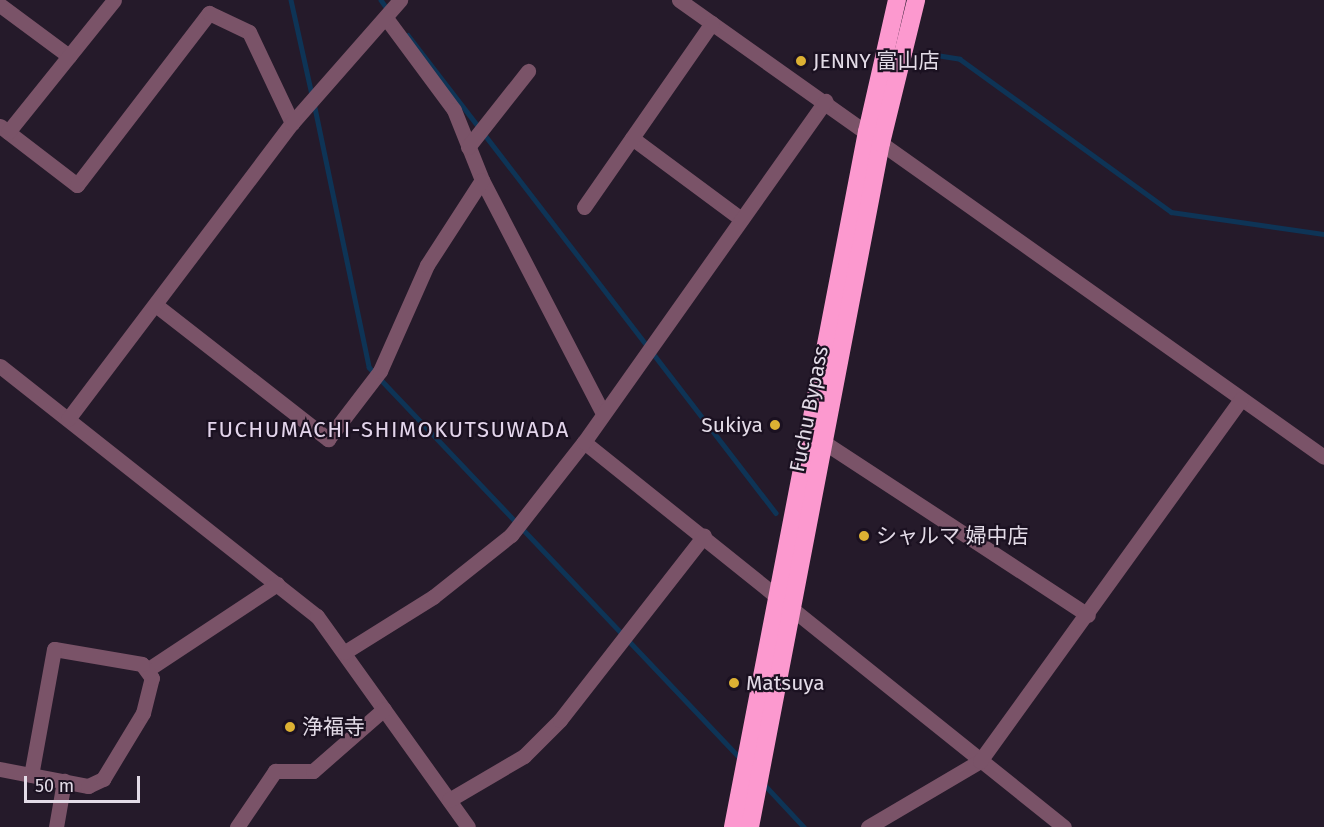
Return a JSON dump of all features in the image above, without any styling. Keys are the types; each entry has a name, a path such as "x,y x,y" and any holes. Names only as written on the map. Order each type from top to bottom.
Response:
{"highway":[{"name":"Fuchu Bypass","path":"733,827 825,443 897,0"},
{"name":"Fuchu Bypass","path":"750,827 786,599 874,137 916,0"}],"street":[{"path":"114,0 69,56 4,129 77,185 209,13 249,32 292,123"},
{"path":"68,419 157,306 292,123 400,0"},
{"path":"679,0 825,101 1324,457"},
{"path":"0,5 69,56"},
{"path":"386,18 454,110 482,180 603,413"},
{"path":"584,207 712,23"},
{"path":"468,147 528,71"},
{"path":"345,652 433,597 511,535 584,442 825,101"},
{"path":"632,138 741,219"},
{"path":"157,306 328,439 380,371 427,265 482,180"},
{"path":"0,366 318,616 468,827"},
{"path":"868,827 980,761 1088,615 1241,399"},
{"path":"584,442 786,599 980,761 1064,827"},
{"path":"825,443 1088,615"},
{"path":"449,800 524,756 560,720 704,536"},
{"path":"147,670 277,584"},
{"path":"0,769 31,775 64,781 88,786 103,779 143,713 152,678 142,664 54,649 31,775"},
{"path":"237,827 275,771 313,771 384,709"},
{"path":"56,827 64,781"}],"waterway":[{"path":"291,0 312,95"},
{"path":"381,0 388,10"},
{"path":"408,35 776,513"},
{"path":"930,54 960,59 1171,212 1324,234"},
{"path":"314,103 369,367 741,759"},
{"path":"763,783 804,827"}],"place":[{"name":"JENNY 富山店","path":"801,61"},
{"name":"Sukiya","path":"775,425"},
{"name":"シャルマ 婦中店","path":"864,536"},
{"name":"Matsuya","path":"734,683"},
{"name":"浄福寺","path":"290,727"}],"district":[{"name":"FUCHUMACHI-SHIMOKUTSUWADA","path":"388,430"}]}
